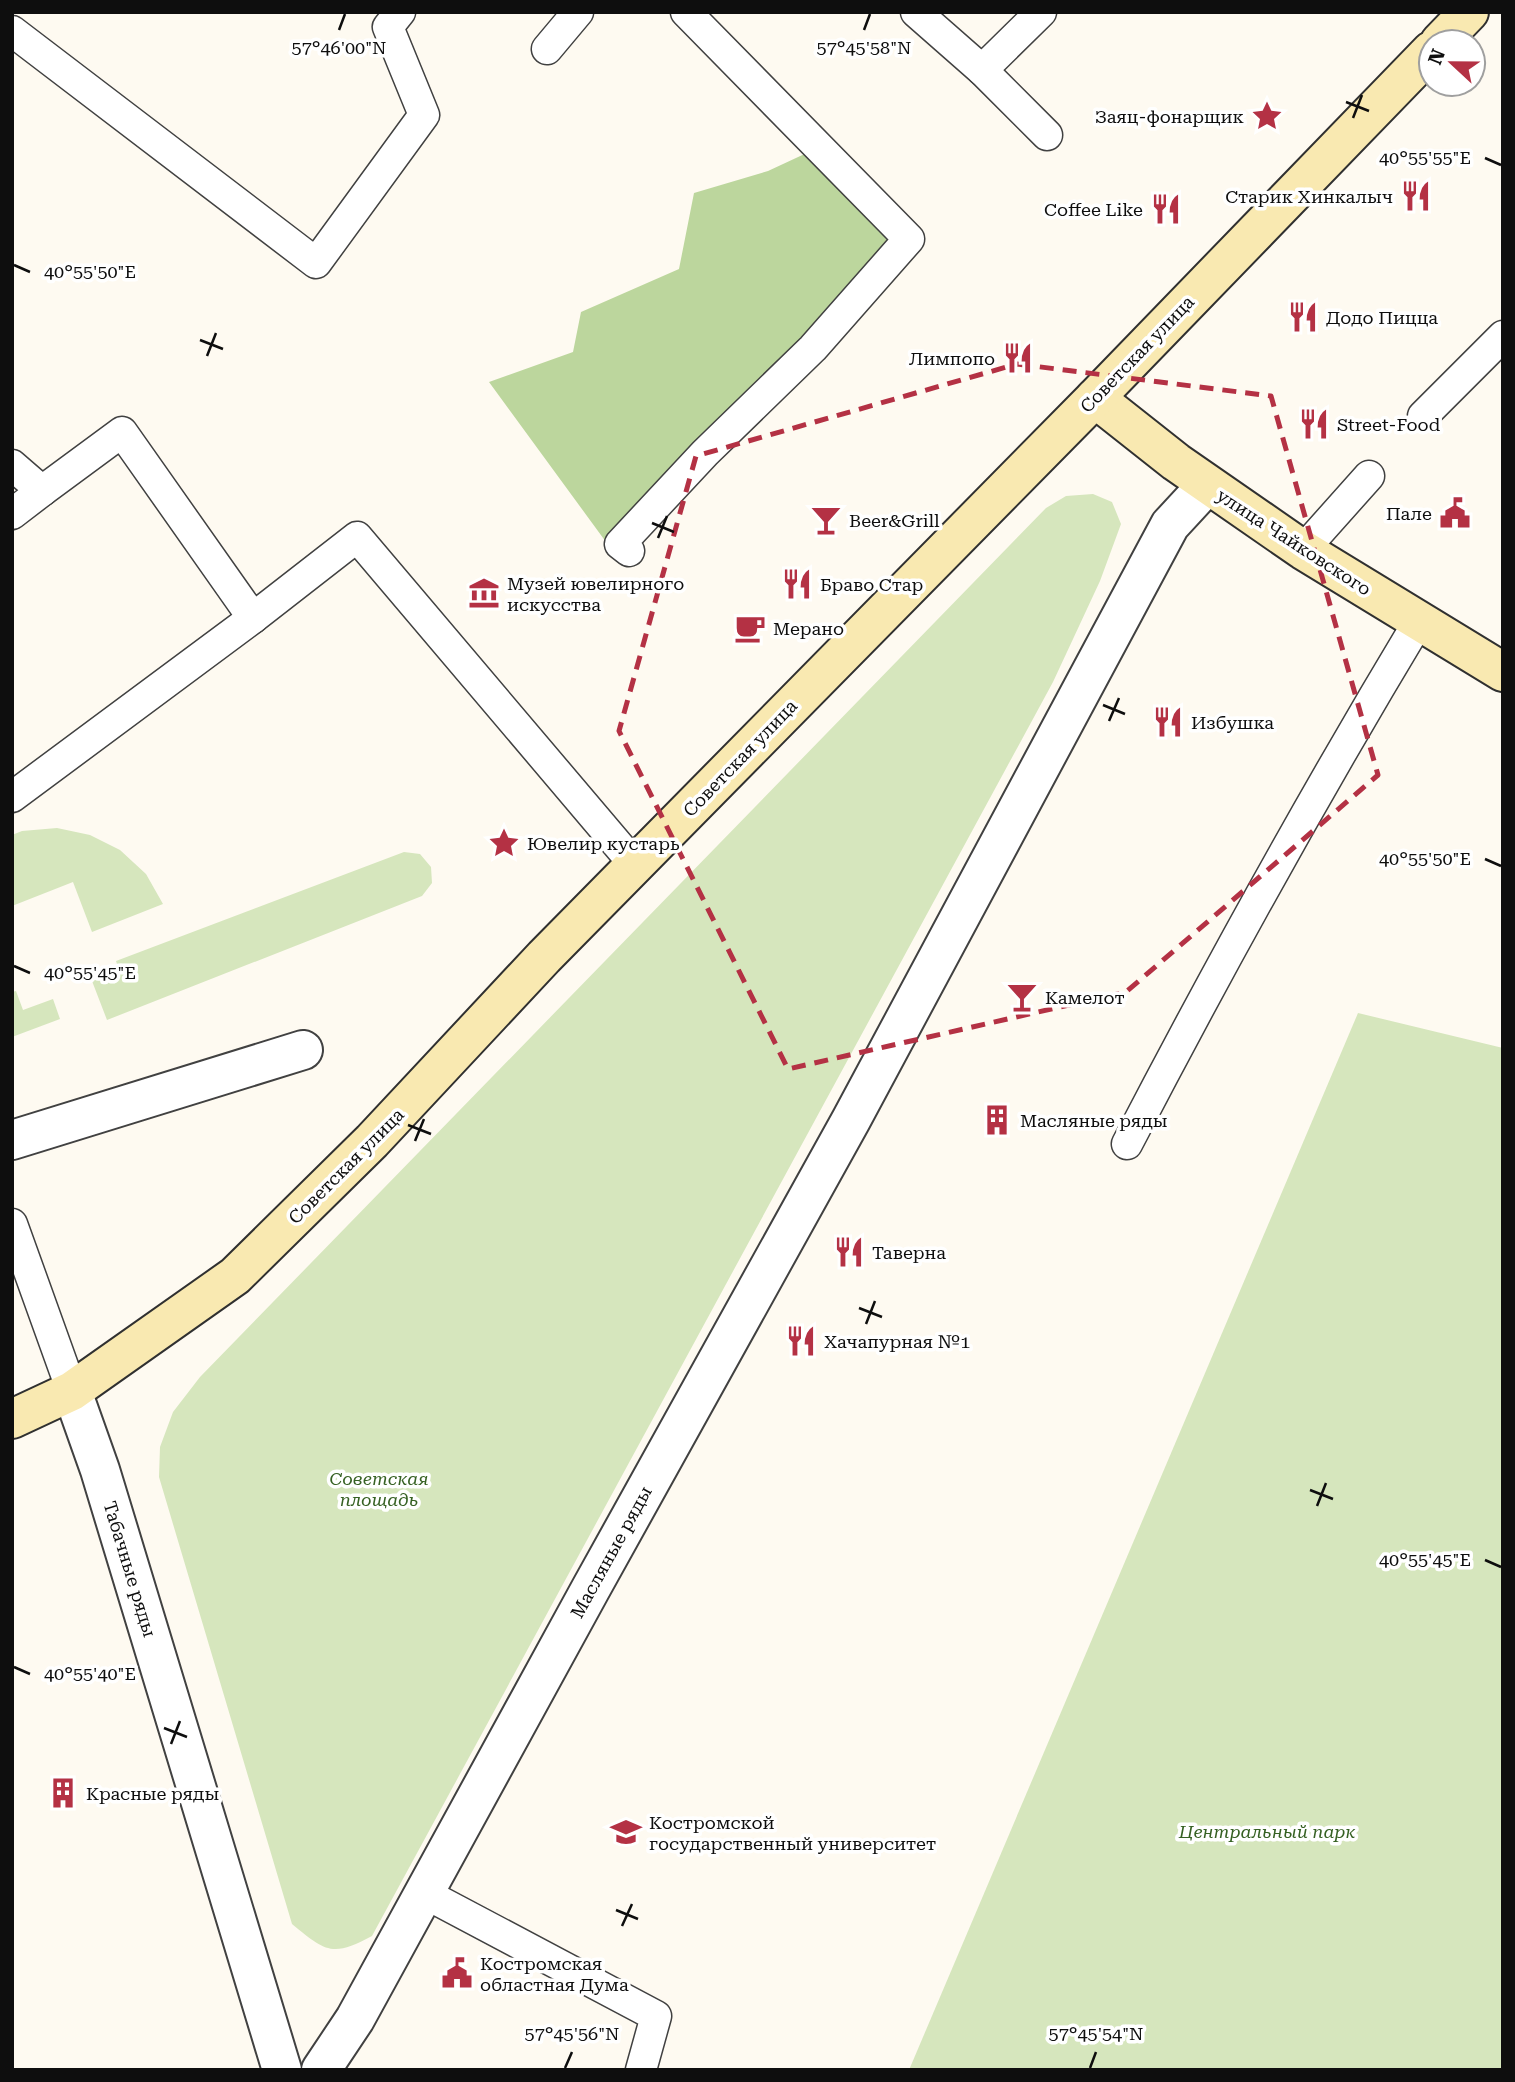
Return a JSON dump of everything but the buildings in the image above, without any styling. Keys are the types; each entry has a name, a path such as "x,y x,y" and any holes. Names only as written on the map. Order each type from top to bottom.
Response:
{"main road":[{"path":"1454,28 1469,12"},
{"name":"Советская улица","path":"12,1419 72,1391 235,1276 372,1141 544,957 1095,398 1417,65"},
{"name":"улица Чайковского","path":"1095,398 1207,485 1303,550 1503,672"}],"street":[{"name":"Масляные ряды","path":"321,2070 355,2019 851,1120 1170,525 1207,485"},
{"path":"12,1140 303,1050"},
{"name":"Табачные ряды","path":"72,1391 100,1471 282,2070"}],"lane":[{"path":"12,31 316,263 424,115 388,27 400,12"},
{"path":"547,49 578,12"},
{"path":"629,551 620,544 705,453 813,348 909,239 686,12"},
{"path":"916,12 982,70 1047,135"},
{"path":"982,70 1041,12"},
{"path":"1423,416 1503,336"},
{"path":"12,514 122,432 253,618"},
{"path":"12,465 42,491"},
{"path":"1303,550 1334,518 1368,476"},
{"path":"12,797 357,537 635,865"},
{"path":"1127,1144 1192,1018 1272,874 1419,621"},
{"path":"12,1224 72,1391"},
{"path":"424,1893 656,2016 641,2070"}],"highlighted area":[{"path":"1017,364 1271,396 1378,775 1126,992 788,1069 619,731 696,456"}],"green space":[{"path":"811,151 904,243 606,542 489,382 573,352 581,312 679,269 694,193 768,171"},
{"name":"Советская площадь","path":"1093,494 1112,502 1121,524 1100,581 1053,682 372,1936 338,1949 321,1945 292,1924 159,1477 160,1447 173,1412 200,1377 1046,508 1066,496"},
{"path":"57,828 90,835 120,850 146,874 163,904 92,932 73,882 12,906 12,835 22,831"},
{"path":"404,852 420,854 431,867 432,883 422,896 107,1020 92,981 119,970 116,961"},
{"path":"16,991 23,1010 53,999 60,1019 12,1037 12,992"},
{"name":"Центральный парк","path":"1358,1013 1503,1048 1503,2070 909,2070"}],"place":[{"name":"Заяц-фонарщик","path":"1267,116"},
{"name":"Старик Хинкалыч","path":"1416,196"},
{"name":"Coffee Like","path":"1166,209"},
{"name":"Додо Пицца","path":"1303,317"},
{"name":"Лимпопо","path":"1018,358"},
{"name":"Street-Food","path":"1314,424"},
{"name":"Пале","path":"1455,513"},
{"name":"Beer&Grill","path":"826,520"},
{"name":"Браво Стар","path":"797,584"},
{"name":"Музей ювелирного искусства","path":"484,593"},
{"name":"Мерано","path":"750,628"},
{"name":"Избушка","path":"1168,722"},
{"name":"Ювелир кустарь","path":"504,843"},
{"name":"Камелот","path":"1022,997"},
{"name":"Масляные ряды","path":"997,1120"},
{"name":"Таверна","path":"849,1252"},
{"name":"Хачапурная №1","path":"801,1341"},
{"name":"Красные ряды","path":"63,1793"},
{"name":"Костромской государственный университет","path":"626,1832"},
{"name":"Костромская областная Дума","path":"457,1973"}]}
